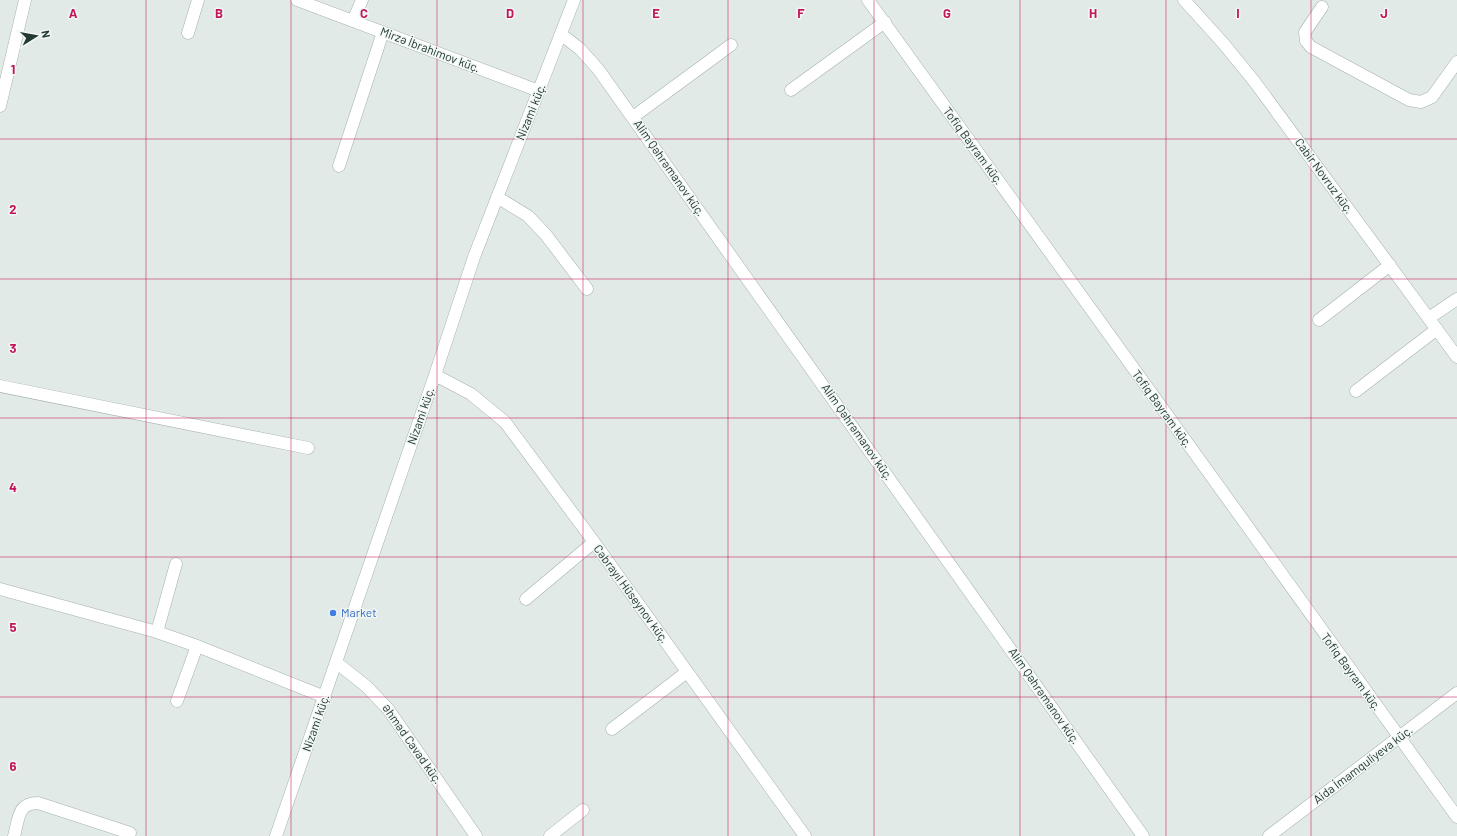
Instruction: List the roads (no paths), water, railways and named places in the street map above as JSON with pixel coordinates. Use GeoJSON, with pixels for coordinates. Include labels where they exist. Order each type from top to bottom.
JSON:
{"type":"FeatureCollection","features":[{"type":"Feature","properties":{"kind":"street"},"geometry":{"type":"LineString","coordinates":[[0,106],[25,0]]}},
{"type":"Feature","properties":{"kind":"street"},"geometry":{"type":"LineString","coordinates":[[188,33],[198,0]]}},
{"type":"Feature","properties":{"kind":"street","name":"Mirzə İbrahimov küç."},"geometry":{"type":"LineString","coordinates":[[297,0],[539,91]]}},
{"type":"Feature","properties":{"kind":"street"},"geometry":{"type":"LineString","coordinates":[[353,21],[362,0]]}},
{"type":"Feature","properties":{"kind":"street","name":"Nizami küç."},"geometry":{"type":"LineString","coordinates":[[276,836],[325,697],[474,257],[562,35],[574,0]]}},
{"type":"Feature","properties":{"kind":"street","name":"Tofiq Bayram küç."},"geometry":{"type":"LineString","coordinates":[[868,0],[1457,817]]}},
{"type":"Feature","properties":{"kind":"street","name":"Cabir Novruz küç."},"geometry":{"type":"LineString","coordinates":[[1184,0],[1254,80],[1457,357]]}},
{"type":"Feature","properties":{"kind":"street"},"geometry":{"type":"LineString","coordinates":[[1322,7],[1305,32],[1306,41],[1311,47],[1409,100],[1421,102],[1432,97],[1457,62]]}},
{"type":"Feature","properties":{"kind":"street"},"geometry":{"type":"LineString","coordinates":[[792,90],[885,22]]}},
{"type":"Feature","properties":{"kind":"street"},"geometry":{"type":"LineString","coordinates":[[339,166],[382,32]]}},
{"type":"Feature","properties":{"kind":"street","name":"Alim Qəhrəmanov küç."},"geometry":{"type":"LineString","coordinates":[[562,35],[580,49],[598,69],[633,117],[1143,836]]}},
{"type":"Feature","properties":{"kind":"street"},"geometry":{"type":"LineString","coordinates":[[633,117],[731,45]]}},
{"type":"Feature","properties":{"kind":"street"},"geometry":{"type":"LineString","coordinates":[[497,197],[528,216],[546,235],[587,289]]}},
{"type":"Feature","properties":{"kind":"street"},"geometry":{"type":"LineString","coordinates":[[1318,320],[1390,265]]}},
{"type":"Feature","properties":{"kind":"street"},"geometry":{"type":"LineString","coordinates":[[1429,318],[1457,299]]}},
{"type":"Feature","properties":{"kind":"street"},"geometry":{"type":"LineString","coordinates":[[1356,391],[1437,329]]}},
{"type":"Feature","properties":{"kind":"street","name":"Cəbrayıl Hüseynov küç."},"geometry":{"type":"LineString","coordinates":[[435,375],[471,394],[505,422],[594,542],[805,836]]}},
{"type":"Feature","properties":{"kind":"street"},"geometry":{"type":"LineString","coordinates":[[0,386],[308,448]]}},
{"type":"Feature","properties":{"kind":"street"},"geometry":{"type":"LineString","coordinates":[[526,599],[594,542]]}},
{"type":"Feature","properties":{"kind":"street"},"geometry":{"type":"LineString","coordinates":[[157,632],[176,564]]}},
{"type":"Feature","properties":{"kind":"street"},"geometry":{"type":"LineString","coordinates":[[0,589],[157,632],[197,646],[325,697]]}},
{"type":"Feature","properties":{"kind":"street"},"geometry":{"type":"LineString","coordinates":[[177,701],[197,646]]}},
{"type":"Feature","properties":{"kind":"street","name":"Əhməd Cavad küç."},"geometry":{"type":"LineString","coordinates":[[336,663],[366,686],[384,704],[476,836]]}},
{"type":"Feature","properties":{"kind":"street"},"geometry":{"type":"LineString","coordinates":[[612,729],[687,672]]}},
{"type":"Feature","properties":{"kind":"street","name":"Aida İmamquliyeva küç."},"geometry":{"type":"LineString","coordinates":[[1269,836],[1457,693]]}},
{"type":"Feature","properties":{"kind":"street"},"geometry":{"type":"LineString","coordinates":[[14,836],[22,808],[28,803],[38,803],[130,833]]}},
{"type":"Feature","properties":{"kind":"street"},"geometry":{"type":"LineString","coordinates":[[550,836],[583,810]]}},
{"type":"Feature","properties":{"kind":"place","name":"Market"},"geometry":{"type":"Point","coordinates":[333,613]}}]}
